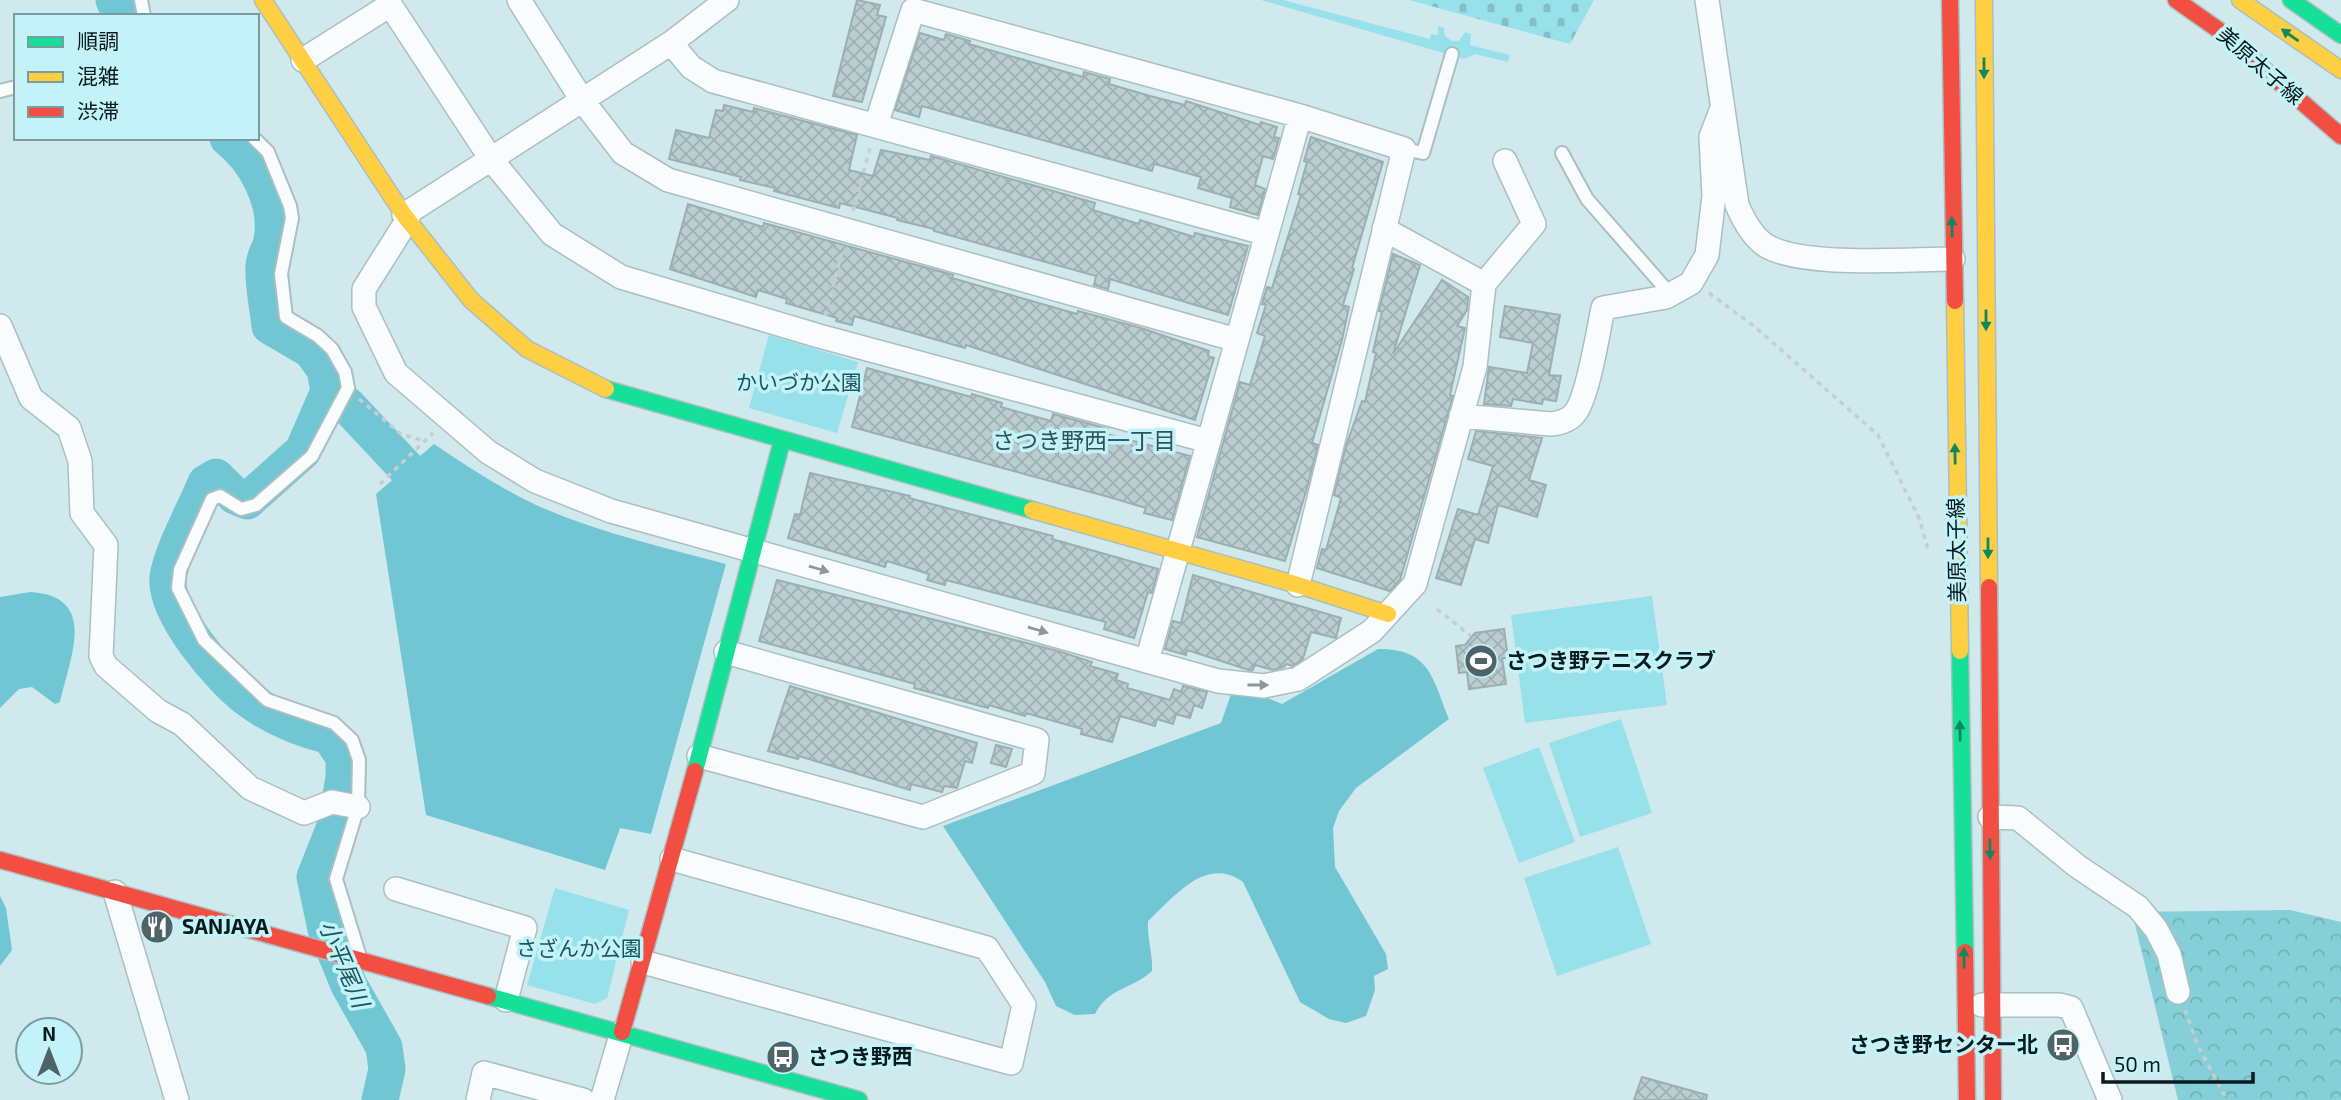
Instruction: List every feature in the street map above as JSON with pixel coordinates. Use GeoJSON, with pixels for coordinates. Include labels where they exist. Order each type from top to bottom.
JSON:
{"type":"FeatureCollection","features":[{"type":"Feature","properties":{"kind":"main road"},"geometry":{"type":"LineString","coordinates":[[263,0],[406,217],[471,300],[527,349],[617,394],[1298,585],[1388,614]]}},
{"type":"Feature","properties":{"kind":"main road","name":"美原太子線"},"geometry":{"type":"LineString","coordinates":[[1950,0],[1967,1100]]}},
{"type":"Feature","properties":{"kind":"main road","name":"美原太子線"},"geometry":{"type":"LineString","coordinates":[[1983,0],[1993,1100]]}},
{"type":"Feature","properties":{"kind":"main road","name":"美原太子線"},"geometry":{"type":"LineString","coordinates":[[2176,0],[2220,31],[2341,136]]}},
{"type":"Feature","properties":{"kind":"main road"},"geometry":{"type":"LineString","coordinates":[[2240,0],[2341,71]]}},
{"type":"Feature","properties":{"kind":"main road"},"geometry":{"type":"LineString","coordinates":[[2291,0],[2341,35]]}},
{"type":"Feature","properties":{"kind":"main road"},"geometry":{"type":"LineString","coordinates":[[622,1032],[672,859],[782,440]]}},
{"type":"Feature","properties":{"kind":"main road"},"geometry":{"type":"LineString","coordinates":[[0,860],[859,1100]]}},
{"type":"Feature","properties":{"kind":"street"},"geometry":{"type":"LineString","coordinates":[[519,0],[582,100],[623,153],[668,180],[1237,340]]}},
{"type":"Feature","properties":{"kind":"street"},"geometry":{"type":"LineString","coordinates":[[727,0],[671,43],[406,217],[364,289],[364,307],[396,373],[488,452],[535,481],[611,511],[1218,681],[1264,686],[1298,679],[1372,631],[1415,584],[1475,367],[1484,285],[1534,225],[1505,161]]}},
{"type":"Feature","properties":{"kind":"street"},"geometry":{"type":"LineString","coordinates":[[1707,0],[1721,111],[1737,205],[1745,223],[1764,244],[1788,254],[1818,258],[1953,259]]}},
{"type":"Feature","properties":{"kind":"street"},"geometry":{"type":"LineString","coordinates":[[303,60],[388,2],[491,159],[552,234],[621,278],[819,336],[1208,441]]}},
{"type":"Feature","properties":{"kind":"street"},"geometry":{"type":"LineString","coordinates":[[876,125],[913,10],[1300,116],[1404,149],[1298,585]]}},
{"type":"Feature","properties":{"kind":"street"},"geometry":{"type":"LineString","coordinates":[[671,43],[691,67],[713,81],[1267,234]]}},
{"type":"Feature","properties":{"kind":"street"},"geometry":{"type":"LineString","coordinates":[[1461,415],[1551,424],[1563,422],[1575,414],[1582,399],[1603,308],[1671,295],[1691,283],[1706,255],[1711,232],[1714,196],[1711,137],[1721,111]]}},
{"type":"Feature","properties":{"kind":"street"},"geometry":{"type":"LineString","coordinates":[[1147,661],[1300,116]]}},
{"type":"Feature","properties":{"kind":"street"},"geometry":{"type":"LineString","coordinates":[[1384,229],[1484,285]]}},
{"type":"Feature","properties":{"kind":"street"},"geometry":{"type":"LineString","coordinates":[[0,326],[31,398],[69,428],[77,444],[82,513],[106,545],[101,656],[106,666],[158,711],[182,724],[250,788],[304,813],[332,802],[358,807]]}},
{"type":"Feature","properties":{"kind":"street"},"geometry":{"type":"LineString","coordinates":[[699,756],[923,817],[1033,773],[1037,740],[726,652]]}},
{"type":"Feature","properties":{"kind":"street"},"geometry":{"type":"LineString","coordinates":[[1990,817],[2018,818],[2077,866],[2138,907],[2156,929],[2169,954],[2178,992]]}},
{"type":"Feature","properties":{"kind":"street"},"geometry":{"type":"LineString","coordinates":[[643,962],[1011,1063],[1024,1005],[987,948],[672,859]]}},
{"type":"Feature","properties":{"kind":"street"},"geometry":{"type":"LineString","coordinates":[[396,889],[525,928],[506,1000]]}},
{"type":"Feature","properties":{"kind":"street"},"geometry":{"type":"LineString","coordinates":[[115,892],[142,990],[177,1100]]}},
{"type":"Feature","properties":{"kind":"street"},"geometry":{"type":"LineString","coordinates":[[1965,1005],[2060,1005],[2071,1008],[2110,1100]]}},
{"type":"Feature","properties":{"kind":"street"},"geometry":{"type":"LineString","coordinates":[[602,1100],[622,1032]]}},
{"type":"Feature","properties":{"kind":"street"},"geometry":{"type":"LineString","coordinates":[[478,1100],[484,1073],[583,1100]]}},
{"type":"Feature","properties":{"kind":"lane"},"geometry":{"type":"LineString","coordinates":[[1404,149],[1423,153],[1451,54]]}},
{"type":"Feature","properties":{"kind":"lane"},"geometry":{"type":"LineString","coordinates":[[256,140],[268,152],[292,218],[281,274],[286,317],[318,336],[332,349],[345,372],[346,392],[312,456],[256,505],[242,509],[220,496],[212,499],[180,570],[178,588],[204,640],[267,700],[334,723],[352,740],[359,760],[358,807],[336,879],[355,958]]}},
{"type":"Feature","properties":{"kind":"lane"},"geometry":{"type":"LineString","coordinates":[[1562,153],[1587,199],[1671,295]]}},
{"type":"Feature","properties":{"kind":"path"},"geometry":{"type":"LineString","coordinates":[[1691,283],[1717,297],[1755,327],[1878,435],[1919,518],[1931,564]]}},
{"type":"Feature","properties":{"kind":"path"},"geometry":{"type":"LineString","coordinates":[[346,392],[368,409],[384,417],[401,434],[424,442],[380,484]]}},
{"type":"Feature","properties":{"kind":"path"},"geometry":{"type":"LineString","coordinates":[[1437,609],[1471,636]]}},
{"type":"Feature","properties":{"kind":"path"},"geometry":{"type":"LineString","coordinates":[[2178,992],[2197,1044],[2227,1100]]}},
{"type":"Feature","properties":{"kind":"green space"},"geometry":{"type":"Polygon","coordinates":[[[1261,0],[1283,0],[1430,39],[1431,34],[1438,35],[1438,26],[1444,28],[1445,36],[1452,41],[1459,41],[1465,32],[1471,34],[1470,45],[1510,55],[1508,62],[1475,54],[1464,59],[1261,0]]]}},
{"type":"Feature","properties":{"kind":"green space"},"geometry":{"type":"Polygon","coordinates":[[[1409,0],[1594,0],[1570,44],[1409,0]]]}},
{"type":"Feature","properties":{"kind":"green space","name":"かいづか公園"},"geometry":{"type":"Polygon","coordinates":[[[769,335],[858,362],[837,433],[749,408],[769,335]]]}},
{"type":"Feature","properties":{"kind":"green space"},"geometry":{"type":"Polygon","coordinates":[[[1652,596],[1667,705],[1525,723],[1511,615],[1652,596]]]}},
{"type":"Feature","properties":{"kind":"green space"},"geometry":{"type":"Polygon","coordinates":[[[1621,719],[1652,813],[1580,837],[1549,743],[1621,719]]]}},
{"type":"Feature","properties":{"kind":"green space"},"geometry":{"type":"Polygon","coordinates":[[[1539,747],[1575,842],[1519,863],[1483,768],[1539,747]]]}},
{"type":"Feature","properties":{"kind":"green space"},"geometry":{"type":"Polygon","coordinates":[[[1618,847],[1651,944],[1557,976],[1524,878],[1618,847]]]}},
{"type":"Feature","properties":{"kind":"green space","name":"さざんか公園"},"geometry":{"type":"Polygon","coordinates":[[[555,888],[629,910],[607,998],[595,1004],[527,985],[555,888]]]}},
{"type":"Feature","properties":{"kind":"green space"},"geometry":{"type":"Polygon","coordinates":[[[2290,910],[2341,922],[2341,1100],[2178,1100],[2132,912],[2290,910]]]}},
{"type":"Feature","properties":{"kind":"shaded area"},"geometry":{"type":"Polygon","coordinates":[[[434,444],[510,491],[559,515],[726,564],[651,834],[620,828],[605,870],[426,815],[376,494],[434,444]]]}},
{"type":"Feature","properties":{"kind":"shaded area"},"geometry":{"type":"Polygon","coordinates":[[[30,592],[52,596],[65,605],[72,617],[75,632],[73,648],[60,702],[55,704],[32,687],[19,689],[0,708],[0,597],[30,592]]]}},
{"type":"Feature","properties":{"kind":"shaded area"},"geometry":{"type":"Polygon","coordinates":[[[1378,649],[1395,650],[1419,660],[1433,678],[1449,719],[1356,788],[1339,811],[1333,828],[1335,867],[1386,954],[1388,969],[1374,976],[1375,990],[1366,1016],[1346,1023],[1329,1019],[1300,1002],[1243,882],[1229,875],[1216,873],[1191,882],[1148,921],[1152,971],[1107,999],[1095,1014],[1075,1015],[1056,1006],[1045,982],[943,826],[1221,723],[1231,694],[1256,693],[1282,704],[1378,649]]]}},
{"type":"Feature","properties":{"kind":"shaded area"},"geometry":{"type":"Polygon","coordinates":[[[0,896],[6,908],[12,950],[0,966],[0,896]]]}},
{"type":"Feature","properties":{"kind":"building"},"geometry":{"type":"Polygon","coordinates":[[[857,0],[880,5],[877,15],[886,17],[862,102],[833,96],[857,0]]]}},
{"type":"Feature","properties":{"kind":"building"},"geometry":{"type":"Polygon","coordinates":[[[920,33],[944,40],[946,34],[970,41],[969,44],[1083,77],[1084,72],[1110,79],[1109,84],[1150,96],[1185,105],[1186,101],[1260,125],[1261,122],[1277,127],[1274,137],[1279,138],[1273,159],[1263,156],[1255,185],[1265,189],[1258,215],[1230,207],[1232,198],[1198,188],[1201,177],[1154,164],[1152,171],[922,106],[919,117],[895,110],[920,33]]]}},
{"type":"Feature","properties":{"kind":"building"},"geometry":{"type":"Polygon","coordinates":[[[724,105],[753,112],[754,108],[857,135],[849,170],[873,176],[881,150],[930,160],[931,156],[1095,203],[1093,210],[1139,224],[1140,220],[1194,237],[1195,233],[1248,246],[1228,315],[1110,279],[1108,289],[1094,285],[1096,276],[934,231],[897,220],[898,218],[840,203],[839,208],[774,191],[775,188],[740,180],[741,177],[669,159],[676,130],[709,138],[716,110],[723,111],[724,105]]]}},
{"type":"Feature","properties":{"kind":"building"},"geometry":{"type":"Polygon","coordinates":[[[1311,137],[1383,162],[1352,268],[1354,269],[1343,305],[1349,307],[1342,340],[1312,443],[1318,445],[1285,561],[1197,537],[1240,382],[1250,385],[1265,336],[1257,333],[1266,305],[1262,304],[1267,287],[1272,288],[1301,195],[1298,194],[1311,137]]]}},
{"type":"Feature","properties":{"kind":"building"},"geometry":{"type":"Polygon","coordinates":[[[688,204],[763,227],[764,223],[953,275],[952,278],[1077,314],[1078,311],[1141,328],[1209,351],[1208,356],[1214,358],[1195,420],[966,345],[965,348],[854,316],[852,325],[836,321],[837,318],[786,303],[787,299],[758,290],[756,297],[670,269],[688,204]]]}},
{"type":"Feature","properties":{"kind":"building"},"geometry":{"type":"Polygon","coordinates":[[[1393,254],[1420,265],[1393,354],[1442,280],[1468,297],[1467,310],[1457,326],[1465,328],[1450,395],[1453,396],[1400,580],[1390,591],[1317,568],[1322,549],[1326,550],[1341,498],[1334,495],[1346,446],[1362,401],[1365,402],[1376,353],[1373,352],[1382,312],[1379,311],[1393,254]]]}},
{"type":"Feature","properties":{"kind":"building"},"geometry":{"type":"Polygon","coordinates":[[[1505,306],[1560,315],[1549,375],[1561,376],[1556,401],[1543,399],[1542,404],[1513,399],[1511,406],[1484,404],[1489,367],[1527,373],[1533,343],[1500,337],[1505,306]]]}},
{"type":"Feature","properties":{"kind":"building"},"geometry":{"type":"Polygon","coordinates":[[[867,368],[971,397],[972,394],[1002,403],[1001,407],[1051,421],[1053,414],[1083,422],[1108,429],[1107,434],[1190,456],[1172,520],[1144,513],[1146,508],[1109,497],[852,427],[867,368]]]}},
{"type":"Feature","properties":{"kind":"building"},"geometry":{"type":"Polygon","coordinates":[[[1476,431],[1542,438],[1529,480],[1546,485],[1537,517],[1498,505],[1488,543],[1475,539],[1461,585],[1436,578],[1458,509],[1478,515],[1493,466],[1468,459],[1476,431]]]}},
{"type":"Feature","properties":{"kind":"building"},"geometry":{"type":"Polygon","coordinates":[[[810,473],[910,496],[909,498],[1053,536],[1052,539],[1158,569],[1152,593],[1148,592],[1134,638],[1104,629],[1106,622],[946,580],[945,585],[927,580],[929,574],[887,561],[885,567],[788,538],[795,514],[800,515],[810,473]]]}},
{"type":"Feature","properties":{"kind":"building"},"geometry":{"type":"Polygon","coordinates":[[[1193,575],[1341,618],[1336,638],[1311,632],[1303,659],[1293,666],[1286,664],[1273,670],[1255,665],[1252,671],[1187,650],[1186,655],[1165,649],[1173,621],[1181,623],[1193,575]]]}},
{"type":"Feature","properties":{"kind":"building"},"geometry":{"type":"Polygon","coordinates":[[[777,580],[1058,651],[1092,662],[1090,666],[1118,674],[1116,680],[1128,684],[1127,688],[1170,700],[1174,689],[1181,692],[1183,686],[1207,692],[1202,708],[1194,705],[1190,718],[1176,714],[1173,724],[1157,719],[1155,726],[1120,716],[1112,742],[1081,734],[1082,729],[1026,713],[1025,716],[989,705],[988,708],[914,688],[915,684],[759,641],[777,580]]]}},
{"type":"Feature","properties":{"kind":"building"},"geometry":{"type":"Polygon","coordinates":[[[1504,629],[1508,658],[1502,658],[1506,684],[1469,689],[1467,672],[1459,673],[1456,646],[1465,645],[1475,633],[1504,629]]]}},
{"type":"Feature","properties":{"kind":"building"},"geometry":{"type":"Polygon","coordinates":[[[790,686],[977,743],[972,763],[965,761],[957,788],[944,786],[942,792],[911,784],[910,790],[799,756],[798,759],[768,751],[790,686]]]}},
{"type":"Feature","properties":{"kind":"building"},"geometry":{"type":"Polygon","coordinates":[[[996,745],[1012,749],[1006,767],[991,763],[996,745]]]}},
{"type":"Feature","properties":{"kind":"building"},"geometry":{"type":"Polygon","coordinates":[[[1642,1077],[1707,1095],[1706,1100],[1634,1100],[1642,1077]]]}},
{"type":"Feature","properties":{"kind":"waterway","name":"小平尾川"},"geometry":{"type":"LineString","coordinates":[[114,0],[120,14]]}},
{"type":"Feature","properties":{"kind":"waterway","name":"小平尾川"},"geometry":{"type":"LineString","coordinates":[[230,140],[248,158],[269,197],[272,240],[264,266],[270,326],[311,350],[325,369],[329,391],[303,451],[247,501],[235,496],[216,477],[206,483],[174,555],[168,577],[169,591],[184,626],[196,644],[237,689],[248,699],[277,716],[330,736],[344,757],[344,778],[336,824],[315,877],[326,929],[349,985],[384,1047],[387,1069],[380,1100]]}},
{"type":"Feature","properties":{"kind":"waterway"},"geometry":{"type":"LineString","coordinates":[[329,391],[347,405],[406,468]]}},
{"type":"Feature","properties":{"kind":"traffic: fast"},"geometry":{"type":"LineString","coordinates":[[2291,0],[2341,35]]}},
{"type":"Feature","properties":{"kind":"traffic: fast"},"geometry":{"type":"LineString","coordinates":[[606,389],[1032,510]]}},
{"type":"Feature","properties":{"kind":"traffic: fast"},"geometry":{"type":"LineString","coordinates":[[695,771],[782,441]]}},
{"type":"Feature","properties":{"kind":"traffic: fast"},"geometry":{"type":"LineString","coordinates":[[1960,651],[1965,952]]}},
{"type":"Feature","properties":{"kind":"traffic: fast"},"geometry":{"type":"LineString","coordinates":[[488,996],[859,1100]]}},
{"type":"Feature","properties":{"kind":"traffic: slow"},"geometry":{"type":"LineString","coordinates":[[263,0],[404,215],[471,300],[527,349],[606,389]]}},
{"type":"Feature","properties":{"kind":"traffic: slow"},"geometry":{"type":"LineString","coordinates":[[1984,0],[1989,587]]}},
{"type":"Feature","properties":{"kind":"traffic: slow"},"geometry":{"type":"LineString","coordinates":[[2240,0],[2341,70]]}},
{"type":"Feature","properties":{"kind":"traffic: slow"},"geometry":{"type":"LineString","coordinates":[[1955,301],[1960,651]]}},
{"type":"Feature","properties":{"kind":"traffic: slow"},"geometry":{"type":"LineString","coordinates":[[1032,510],[1298,585],[1388,614]]}},
{"type":"Feature","properties":{"kind":"traffic: jam"},"geometry":{"type":"LineString","coordinates":[[1950,0],[1955,301]]}},
{"type":"Feature","properties":{"kind":"traffic: jam"},"geometry":{"type":"LineString","coordinates":[[2176,0],[2220,31],[2341,136]]}},
{"type":"Feature","properties":{"kind":"traffic: jam"},"geometry":{"type":"LineString","coordinates":[[1989,587],[1993,1100]]}},
{"type":"Feature","properties":{"kind":"traffic: jam"},"geometry":{"type":"LineString","coordinates":[[622,1032],[695,771]]}},
{"type":"Feature","properties":{"kind":"traffic: jam"},"geometry":{"type":"LineString","coordinates":[[0,860],[488,996]]}},
{"type":"Feature","properties":{"kind":"traffic: jam"},"geometry":{"type":"LineString","coordinates":[[1965,952],[1967,1100]]}},
{"type":"Feature","properties":{"kind":"place","name":"さつき野テニスクラブ"},"geometry":{"type":"Point","coordinates":[1481,661]}},
{"type":"Feature","properties":{"kind":"place","name":"SANJAYA"},"geometry":{"type":"Point","coordinates":[157,927]}},
{"type":"Feature","properties":{"kind":"place","name":"さつき野センター北"},"geometry":{"type":"Point","coordinates":[2063,1045]}},
{"type":"Feature","properties":{"kind":"place","name":"さつき野西"},"geometry":{"type":"Point","coordinates":[783,1057]}},
{"type":"Feature","properties":{"kind":"district","name":"さつき野西一丁目"},"geometry":{"type":"Point","coordinates":[1084,441]}}]}
